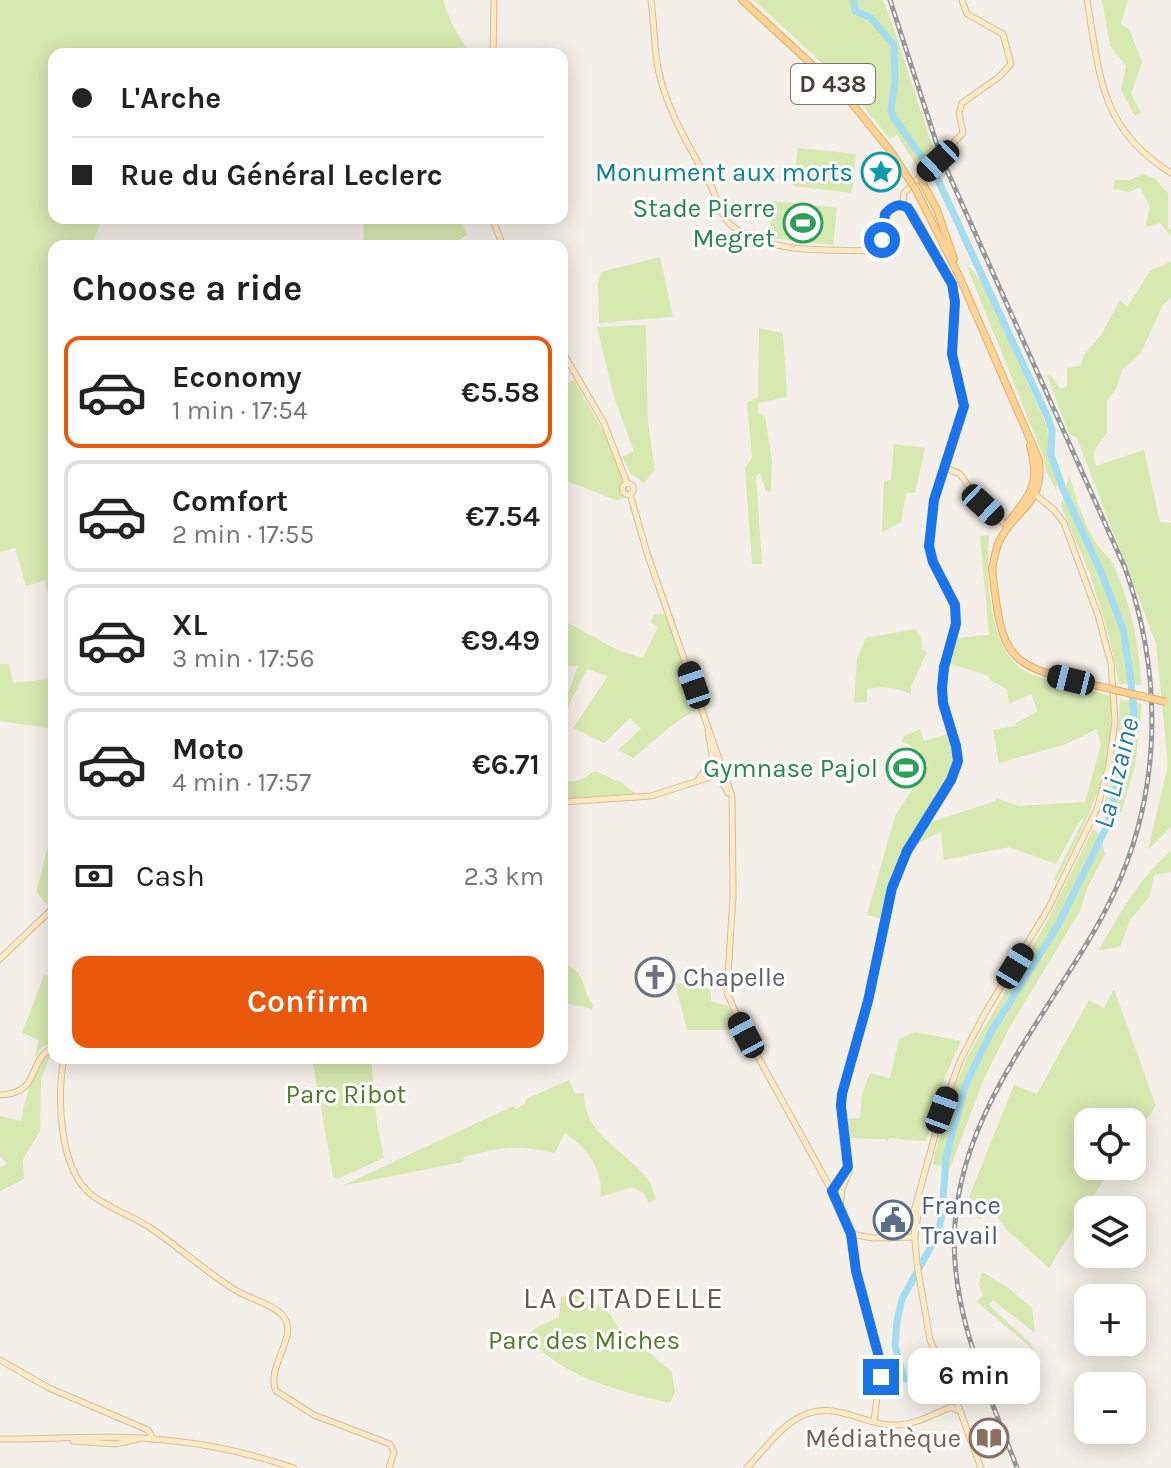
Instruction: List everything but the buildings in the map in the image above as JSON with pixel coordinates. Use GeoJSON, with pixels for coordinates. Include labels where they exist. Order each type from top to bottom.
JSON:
{"type":"FeatureCollection","features":[{"type":"Feature","properties":{"kind":"main road","name":"D 438"},"geometry":{"type":"LineString","coordinates":[[742,0],[846,96],[892,153],[912,185],[960,278],[1026,431],[1036,469],[1032,496]]}},
{"type":"Feature","properties":{"kind":"main road"},"geometry":{"type":"LineString","coordinates":[[921,176],[937,210],[960,278]]}},
{"type":"Feature","properties":{"kind":"main road"},"geometry":{"type":"LineString","coordinates":[[1032,496],[995,542],[992,569],[1000,627],[1011,652],[1036,670],[1169,703]]}},
{"type":"Feature","properties":{"kind":"street"},"geometry":{"type":"LineString","coordinates":[[493,48],[494,0]]}},
{"type":"Feature","properties":{"kind":"street"},"geometry":{"type":"LineString","coordinates":[[651,0],[662,80],[690,150],[723,216],[731,225],[757,239],[786,248],[874,251],[882,243],[885,214],[903,204]]}},
{"type":"Feature","properties":{"kind":"street"},"geometry":{"type":"LineString","coordinates":[[903,204],[904,193],[963,133],[959,113],[962,103],[1008,69],[1011,58],[1003,34],[967,14],[962,0]]}},
{"type":"Feature","properties":{"kind":"street"},"geometry":{"type":"LineString","coordinates":[[1087,0],[1097,72],[1110,109],[1136,145],[1171,173]]}},
{"type":"Feature","properties":{"kind":"street"},"geometry":{"type":"LineString","coordinates":[[840,1207],[842,1189],[849,1175],[842,1094],[868,1001],[892,888],[907,851],[951,780],[958,761],[942,688],[944,667],[956,624],[955,605],[933,562],[929,546],[934,500],[964,406],[952,354],[954,293],[914,213],[903,204]]}},
{"type":"Feature","properties":{"kind":"street"},"geometry":{"type":"LineString","coordinates":[[568,361],[604,423],[627,483],[623,491],[630,494],[647,553],[724,768],[733,809],[733,896],[726,990],[730,1005],[832,1191],[851,1234],[856,1271],[881,1365],[877,1422]]}},
{"type":"Feature","properties":{"kind":"street"},"geometry":{"type":"LineString","coordinates":[[946,468],[960,474],[976,497],[1007,527]]}},
{"type":"Feature","properties":{"kind":"street"},"geometry":{"type":"LineString","coordinates":[[888,1238],[903,1231],[913,1215],[942,1110],[960,1061],[985,1013],[1048,909],[1084,838],[1101,796],[1112,750],[1115,693],[1106,640],[1060,515],[1032,496]]}},
{"type":"Feature","properties":{"kind":"street"},"geometry":{"type":"LineString","coordinates":[[706,723],[717,775],[726,787],[733,809]]}},
{"type":"Feature","properties":{"kind":"street"},"geometry":{"type":"LineString","coordinates":[[712,759],[721,761]]}},
{"type":"Feature","properties":{"kind":"street"},"geometry":{"type":"LineString","coordinates":[[698,779],[712,759]]}},
{"type":"Feature","properties":{"kind":"street"},"geometry":{"type":"LineString","coordinates":[[568,802],[651,796],[717,775],[724,768]]}},
{"type":"Feature","properties":{"kind":"street"},"geometry":{"type":"LineString","coordinates":[[0,959],[48,913]]}},
{"type":"Feature","properties":{"kind":"street"},"geometry":{"type":"LineString","coordinates":[[0,1095],[21,1092],[43,1053],[48,1051]]}},
{"type":"Feature","properties":{"kind":"street"},"geometry":{"type":"LineString","coordinates":[[63,1064],[59,1088],[63,1134],[82,1186],[93,1196],[143,1222],[190,1254],[240,1294],[283,1314],[288,1332],[272,1380],[276,1391],[297,1406],[390,1444],[394,1452],[389,1468]]}},
{"type":"Feature","properties":{"kind":"street"},"geometry":{"type":"LineString","coordinates":[[832,1191],[848,1167]]}},
{"type":"Feature","properties":{"kind":"street"},"geometry":{"type":"LineString","coordinates":[[826,1181],[838,1182]]}},
{"type":"Feature","properties":{"kind":"street"},"geometry":{"type":"LineString","coordinates":[[915,1237],[922,1184]]}},
{"type":"Feature","properties":{"kind":"street"},"geometry":{"type":"LineString","coordinates":[[832,1191],[842,1189]]}},
{"type":"Feature","properties":{"kind":"street"},"geometry":{"type":"LineString","coordinates":[[913,1215],[917,1264],[930,1340],[981,1468]]}},
{"type":"Feature","properties":{"kind":"street"},"geometry":{"type":"LineString","coordinates":[[903,1231],[915,1237]]}},
{"type":"Feature","properties":{"kind":"street"},"geometry":{"type":"LineString","coordinates":[[851,1234],[860,1237],[915,1237]]}},
{"type":"Feature","properties":{"kind":"street"},"geometry":{"type":"LineString","coordinates":[[904,1239],[915,1247]]}},
{"type":"Feature","properties":{"kind":"street"},"geometry":{"type":"LineString","coordinates":[[0,1360],[49,1388],[148,1430],[153,1439]]}},
{"type":"Feature","properties":{"kind":"street"},"geometry":{"type":"LineString","coordinates":[[747,1468],[795,1420],[826,1411],[844,1412],[877,1422],[909,1423],[951,1407],[955,1397]]}},
{"type":"Feature","properties":{"kind":"street"},"geometry":{"type":"LineString","coordinates":[[864,1417],[876,1403]]}},
{"type":"Feature","properties":{"kind":"street"},"geometry":{"type":"LineString","coordinates":[[951,1407],[961,1412]]}},
{"type":"Feature","properties":{"kind":"street"},"geometry":{"type":"LineString","coordinates":[[0,1439],[68,1439],[105,1444],[153,1439],[256,1456],[294,1468]]}},
{"type":"Feature","properties":{"kind":"green space"},"geometry":{"type":"Polygon","coordinates":[[[0,0],[443,0],[451,22],[466,48],[48,48],[48,224],[100,224],[94,240],[48,240],[48,593],[45,580],[26,586],[15,548],[0,552],[0,0]]]}},
{"type":"Feature","properties":{"kind":"green space"},"geometry":{"type":"Polygon","coordinates":[[[754,0],[883,0],[937,157],[920,171],[897,135],[890,139],[845,84],[754,0]]]}},
{"type":"Feature","properties":{"kind":"green space"},"geometry":{"type":"Polygon","coordinates":[[[1102,0],[1128,0],[1121,24],[1129,29],[1142,62],[1131,94],[1141,113],[1135,116],[1121,90],[1126,66],[1110,45],[1102,0]]]}},
{"type":"Feature","properties":{"kind":"green space"},"geometry":{"type":"Polygon","coordinates":[[[798,148],[856,154],[852,193],[793,186],[798,148]]]}},
{"type":"Feature","properties":{"kind":"green space"},"geometry":{"type":"Polygon","coordinates":[[[1143,174],[1155,179],[1168,193],[1171,236],[1160,223],[1145,227],[1150,207],[1140,187],[1129,192],[1113,189],[1115,180],[1129,180],[1143,174]]]}},
{"type":"Feature","properties":{"kind":"green space","name":"Stade Pierre Megret"},"geometry":{"type":"Polygon","coordinates":[[[773,201],[837,208],[833,245],[769,238],[773,201]]]}},
{"type":"Feature","properties":{"kind":"green space"},"geometry":{"type":"Polygon","coordinates":[[[364,224],[462,224],[467,235],[458,240],[363,240],[364,224]]]}},
{"type":"Feature","properties":{"kind":"green space"},"geometry":{"type":"Polygon","coordinates":[[[660,257],[673,317],[599,323],[598,284],[601,272],[660,257]]]}},
{"type":"Feature","properties":{"kind":"green space"},"geometry":{"type":"Polygon","coordinates":[[[1171,262],[1171,298],[1163,305],[1140,354],[1122,370],[1117,387],[1107,401],[1107,433],[1094,456],[1096,466],[1144,450],[1160,522],[1171,523],[1171,827],[1148,850],[1168,765],[1156,643],[1077,438],[1069,434],[1047,375],[1052,376],[1060,389],[1067,386],[1067,368],[1080,366],[1120,300],[1127,307],[1151,270],[1171,262]]]}},
{"type":"Feature","properties":{"kind":"green space"},"geometry":{"type":"Polygon","coordinates":[[[966,264],[982,281],[1047,426],[1056,490],[1046,471],[1044,458],[966,264]]]}},
{"type":"Feature","properties":{"kind":"green space"},"geometry":{"type":"Polygon","coordinates":[[[646,325],[648,423],[655,470],[644,483],[630,473],[622,457],[634,451],[614,397],[597,327],[646,325]]]}},
{"type":"Feature","properties":{"kind":"green space"},"geometry":{"type":"Polygon","coordinates":[[[759,328],[783,333],[787,397],[758,403],[758,413],[765,416],[772,461],[771,492],[766,491],[760,473],[756,476],[762,564],[752,564],[745,468],[752,458],[747,403],[758,397],[759,328]]]}},
{"type":"Feature","properties":{"kind":"green space"},"geometry":{"type":"Polygon","coordinates":[[[574,380],[619,459],[630,497],[616,500],[568,481],[568,383],[574,380]]]}},
{"type":"Feature","properties":{"kind":"green space"},"geometry":{"type":"Polygon","coordinates":[[[894,444],[925,448],[915,493],[906,493],[901,522],[882,532],[884,481],[891,480],[894,444]]]}},
{"type":"Feature","properties":{"kind":"green space"},"geometry":{"type":"Polygon","coordinates":[[[1069,475],[1088,529],[1113,564],[1124,593],[1136,639],[1141,685],[1119,684],[1110,640],[1090,574],[1061,506],[1069,475]]]}},
{"type":"Feature","properties":{"kind":"green space"},"geometry":{"type":"Polygon","coordinates":[[[989,535],[989,593],[998,634],[1006,652],[1018,666],[1033,675],[1111,696],[1110,746],[1105,770],[1078,838],[1056,882],[1054,879],[1084,818],[1056,864],[1009,847],[944,860],[941,831],[914,846],[928,823],[996,801],[996,798],[1019,806],[1085,802],[1101,745],[1097,729],[1066,744],[999,763],[993,730],[1016,726],[1016,723],[1038,711],[1031,694],[1009,704],[1007,689],[991,681],[989,676],[948,663],[957,638],[989,635],[980,536],[989,535]]]}},
{"type":"Feature","properties":{"kind":"green space"},"geometry":{"type":"Polygon","coordinates":[[[654,614],[668,614],[696,710],[676,722],[633,758],[618,750],[641,729],[630,718],[604,743],[573,728],[608,676],[587,669],[568,707],[568,693],[578,666],[568,665],[568,623],[620,651],[643,658],[658,627],[651,622],[654,614]]]}},
{"type":"Feature","properties":{"kind":"green space"},"geometry":{"type":"Polygon","coordinates":[[[915,629],[921,638],[922,650],[927,652],[911,686],[911,694],[889,688],[873,688],[867,689],[867,702],[854,703],[857,659],[866,638],[915,629]]]}},
{"type":"Feature","properties":{"kind":"green space"},"geometry":{"type":"Polygon","coordinates":[[[0,664],[9,664],[13,683],[48,679],[48,728],[0,721],[0,664]]]}},
{"type":"Feature","properties":{"kind":"green space"},"geometry":{"type":"Polygon","coordinates":[[[1120,699],[1142,704],[1135,766],[1121,813],[1105,801],[1116,751],[1120,699]]]}},
{"type":"Feature","properties":{"kind":"green space"},"geometry":{"type":"Polygon","coordinates":[[[920,729],[924,741],[948,734],[954,756],[952,772],[906,847],[890,886],[883,919],[867,915],[895,816],[929,764],[910,757],[912,746],[902,742],[904,736],[920,729]]]}},
{"type":"Feature","properties":{"kind":"green space"},"geometry":{"type":"Polygon","coordinates":[[[595,771],[622,783],[637,795],[568,799],[568,780],[583,778],[595,771]]]}},
{"type":"Feature","properties":{"kind":"green space"},"geometry":{"type":"Polygon","coordinates":[[[1093,829],[1100,834],[1105,854],[1087,888],[1080,911],[1012,1023],[983,1081],[950,1168],[932,1164],[951,1097],[967,1057],[1046,923],[1093,829]]]}},
{"type":"Feature","properties":{"kind":"green space"},"geometry":{"type":"Polygon","coordinates":[[[48,847],[48,904],[36,892],[48,847]]]}},
{"type":"Feature","properties":{"kind":"green space"},"geometry":{"type":"Polygon","coordinates":[[[1171,851],[1171,872],[1154,875],[1150,896],[1130,920],[1120,947],[1099,950],[1140,885],[1171,851]]]}},
{"type":"Feature","properties":{"kind":"green space"},"geometry":{"type":"Polygon","coordinates":[[[568,966],[579,975],[593,1004],[592,1009],[568,1003],[568,966]]]}},
{"type":"Feature","properties":{"kind":"green space"},"geometry":{"type":"Polygon","coordinates":[[[44,975],[48,976],[48,1045],[35,1055],[39,1040],[22,1033],[44,975]]]}},
{"type":"Feature","properties":{"kind":"green space"},"geometry":{"type":"Polygon","coordinates":[[[675,983],[710,985],[711,1001],[728,1006],[737,1023],[731,1020],[725,1022],[730,1030],[687,1030],[675,983]]]}},
{"type":"Feature","properties":{"kind":"green space"},"geometry":{"type":"Polygon","coordinates":[[[1114,989],[1156,1106],[1146,1120],[1146,1108],[1074,1108],[1074,1180],[1103,1180],[1093,1196],[1074,1196],[1074,1228],[1049,1268],[1008,1231],[990,1208],[980,1219],[965,1207],[1014,1085],[1037,1094],[1089,1000],[1104,1008],[1114,989]]]}},
{"type":"Feature","properties":{"kind":"green space"},"geometry":{"type":"Polygon","coordinates":[[[915,1032],[961,1041],[945,1077],[926,1141],[889,1138],[887,1142],[885,1139],[848,1138],[846,1119],[860,1118],[862,1094],[870,1073],[890,1078],[899,1039],[915,1032]]]}},
{"type":"Feature","properties":{"kind":"green space"},"geometry":{"type":"Polygon","coordinates":[[[48,1054],[48,1061],[41,1080],[40,1131],[23,1159],[24,1179],[0,1191],[0,1168],[7,1164],[0,1156],[0,1116],[21,1121],[35,1072],[48,1054]]]}},
{"type":"Feature","properties":{"kind":"green space","name":"Parc Ribot"},"geometry":{"type":"Polygon","coordinates":[[[313,1064],[372,1064],[377,1125],[384,1158],[337,1179],[333,1176],[313,1064]]]}},
{"type":"Feature","properties":{"kind":"green space"},"geometry":{"type":"Polygon","coordinates":[[[569,1080],[575,1094],[584,1093],[586,1108],[598,1132],[640,1170],[649,1181],[656,1199],[649,1203],[643,1193],[633,1187],[600,1197],[597,1169],[580,1145],[565,1133],[555,1153],[529,1148],[499,1149],[464,1157],[463,1162],[342,1186],[513,1106],[516,1109],[525,1104],[526,1099],[569,1080]]]}},
{"type":"Feature","properties":{"kind":"green space"},"geometry":{"type":"Polygon","coordinates":[[[982,1272],[1007,1287],[1032,1308],[1035,1333],[993,1300],[989,1305],[1034,1350],[977,1302],[983,1295],[979,1285],[982,1272]]]}},
{"type":"Feature","properties":{"kind":"green space","name":"Parc des Miches"},"geometry":{"type":"Polygon","coordinates":[[[584,1290],[583,1295],[610,1314],[618,1327],[672,1372],[675,1393],[670,1403],[632,1394],[577,1374],[526,1337],[534,1329],[559,1317],[561,1297],[574,1295],[584,1290]]]}},
{"type":"Feature","properties":{"kind":"waterway","name":"La Lizaine"},"geometry":{"type":"LineString","coordinates":[[854,0],[855,11],[870,17],[894,45],[895,82],[891,110],[894,118],[938,180],[1048,418],[1052,430],[1051,455],[1063,489],[1123,629],[1134,712],[1132,732],[1106,828],[1058,925],[991,1032],[965,1086],[946,1157],[942,1215],[937,1236],[902,1299],[897,1321],[895,1345],[904,1379]]}},
{"type":"Feature","properties":{"kind":"railway"},"geometry":{"type":"LineString","coordinates":[[890,0],[941,157],[1125,568],[1146,649],[1151,691],[1149,773],[1130,854],[1099,923],[1000,1084],[975,1137],[959,1193],[954,1255],[964,1317],[972,1348],[1017,1468]]}},
{"type":"Feature","properties":{"kind":"place","name":"Monument aux morts"},"geometry":{"type":"Point","coordinates":[881,172]}},
{"type":"Feature","properties":{"kind":"place","name":"Stade Pierre Megret"},"geometry":{"type":"Point","coordinates":[803,223]}},
{"type":"Feature","properties":{"kind":"place","name":"Gymnase Pajol"},"geometry":{"type":"Point","coordinates":[906,768]}},
{"type":"Feature","properties":{"kind":"place","name":"Chapelle"},"geometry":{"type":"Point","coordinates":[655,977]}},
{"type":"Feature","properties":{"kind":"place","name":"France Travail"},"geometry":{"type":"Point","coordinates":[893,1220]}},
{"type":"Feature","properties":{"kind":"place","name":"Médiathèque"},"geometry":{"type":"Point","coordinates":[989,1438]}},
{"type":"Feature","properties":{"kind":"district","name":"LA CITADELLE"},"geometry":{"type":"Point","coordinates":[624,1298]}},
{"type":"Feature","properties":{"kind":"route"},"geometry":{"type":"LineString","coordinates":[[881,1377],[881,1365],[856,1271],[851,1234],[832,1191],[848,1167],[842,1094],[868,1001],[892,888],[907,851],[957,769],[958,754],[943,703],[942,688],[944,667],[956,624],[955,605],[933,562],[929,546],[934,500],[963,415],[964,400],[952,354],[955,302],[952,284],[914,213],[903,204],[896,205],[885,214],[882,240]]}}]}
